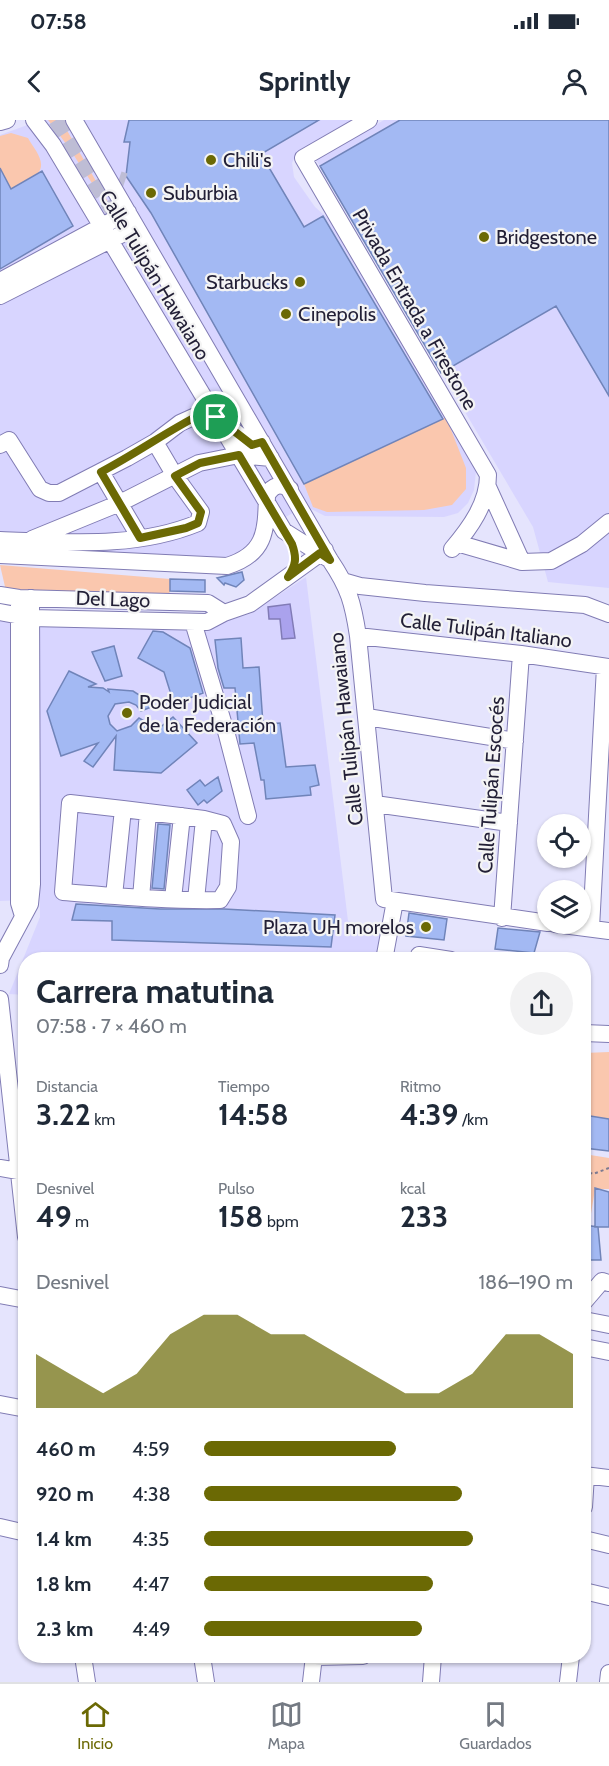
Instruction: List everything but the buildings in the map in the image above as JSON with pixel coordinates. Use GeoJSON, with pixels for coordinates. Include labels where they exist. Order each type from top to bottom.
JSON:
{"type":"FeatureCollection","features":[{"type":"Feature","properties":{"kind":"street"},"geometry":{"type":"LineString","coordinates":[[0,122],[7,120]]}},
{"type":"Feature","properties":{"kind":"street","name":"Calle Tulipán Hawaiano"},"geometry":{"type":"LineString","coordinates":[[34,120],[53,146],[281,527],[325,554]]}},
{"type":"Feature","properties":{"kind":"street","name":"Privada Entrada a Firestone"},"geometry":{"type":"LineString","coordinates":[[369,120],[303,158],[488,475],[488,487]]}},
{"type":"Feature","properties":{"kind":"street"},"geometry":{"type":"LineString","coordinates":[[77,126],[119,179]]}},
{"type":"Feature","properties":{"kind":"street","name":"Calle Tulipán Hawaiano"},"geometry":{"type":"LineString","coordinates":[[77,126],[290,489],[325,554],[346,582],[353,605],[358,636],[375,804],[390,900],[385,952]]}},
{"type":"Feature","properties":{"kind":"street"},"geometry":{"type":"LineString","coordinates":[[0,281],[101,226],[132,219]]}},
{"type":"Feature","properties":{"kind":"street"},"geometry":{"type":"LineString","coordinates":[[0,296],[110,241],[132,219]]}},
{"type":"Feature","properties":{"kind":"street"},"geometry":{"type":"LineString","coordinates":[[135,246],[216,376],[236,397]]}},
{"type":"Feature","properties":{"kind":"street"},"geometry":{"type":"LineString","coordinates":[[0,445],[9,440],[40,489],[49,494],[59,493],[101,472],[155,442],[180,423],[214,413],[252,445],[262,442]]}},
{"type":"Feature","properties":{"kind":"street"},"geometry":{"type":"LineString","coordinates":[[0,540],[92,543],[140,538],[186,528],[198,523],[201,512],[175,476],[155,442]]}},
{"type":"Feature","properties":{"kind":"street"},"geometry":{"type":"LineString","coordinates":[[27,541],[120,503],[200,463],[239,455],[271,458]]}},
{"type":"Feature","properties":{"kind":"street"},"geometry":{"type":"LineString","coordinates":[[101,472],[140,538]]}},
{"type":"Feature","properties":{"kind":"street"},"geometry":{"type":"LineString","coordinates":[[0,555],[227,566],[242,562],[255,551],[263,538],[267,495],[270,489],[284,486],[290,489]]}},
{"type":"Feature","properties":{"kind":"street"},"geometry":{"type":"LineString","coordinates":[[488,487],[484,501],[454,546],[522,562],[551,561],[582,544],[609,522]]}},
{"type":"Feature","properties":{"kind":"street"},"geometry":{"type":"LineString","coordinates":[[488,487],[522,562]]}},
{"type":"Feature","properties":{"kind":"street"},"geometry":{"type":"LineString","coordinates":[[288,577],[295,566],[296,555],[281,527],[298,523],[302,517],[302,511]]}},
{"type":"Feature","properties":{"kind":"street","name":"Del Lago"},"geometry":{"type":"LineString","coordinates":[[0,612],[25,617],[207,622],[250,604],[325,554]]}},
{"type":"Feature","properties":{"kind":"street"},"geometry":{"type":"LineString","coordinates":[[346,582],[360,586],[425,593],[585,605],[609,614]]}},
{"type":"Feature","properties":{"kind":"street","name":"Del Lago"},"geometry":{"type":"LineString","coordinates":[[0,595],[25,598],[208,603],[224,613]]}},
{"type":"Feature","properties":{"kind":"street"},"geometry":{"type":"LineString","coordinates":[[0,964],[23,916],[18,903],[25,884],[25,598]]}},
{"type":"Feature","properties":{"kind":"street"},"geometry":{"type":"LineString","coordinates":[[194,622],[248,816]]}},
{"type":"Feature","properties":{"kind":"street","name":"Calle Tulipán Italiano"},"geometry":{"type":"LineString","coordinates":[[358,636],[521,654],[607,667]]}},
{"type":"Feature","properties":{"kind":"street","name":"Calle Tulipán Escocés"},"geometry":{"type":"LineString","coordinates":[[502,918],[521,654]]}},
{"type":"Feature","properties":{"kind":"street"},"geometry":{"type":"LineString","coordinates":[[607,667],[591,928],[609,931]]}},
{"type":"Feature","properties":{"kind":"street"},"geometry":{"type":"LineString","coordinates":[[367,717],[515,741]]}},
{"type":"Feature","properties":{"kind":"street"},"geometry":{"type":"LineString","coordinates":[[70,803],[148,812],[204,819],[223,824],[231,842],[228,887],[220,900],[141,898],[63,892],[70,803]]}},
{"type":"Feature","properties":{"kind":"street"},"geometry":{"type":"LineString","coordinates":[[375,804],[509,823]]}},
{"type":"Feature","properties":{"kind":"street"},"geometry":{"type":"LineString","coordinates":[[114,896],[123,809]]}},
{"type":"Feature","properties":{"kind":"street"},"geometry":{"type":"LineString","coordinates":[[141,898],[148,812]]}},
{"type":"Feature","properties":{"kind":"street"},"geometry":{"type":"LineString","coordinates":[[173,899],[182,816]]}},
{"type":"Feature","properties":{"kind":"street"},"geometry":{"type":"LineString","coordinates":[[196,900],[204,819]]}},
{"type":"Feature","properties":{"kind":"street"},"geometry":{"type":"LineString","coordinates":[[390,900],[537,922]]}},
{"type":"Feature","properties":{"kind":"street"},"geometry":{"type":"LineString","coordinates":[[0,999],[2,1041],[18,1147]]}},
{"type":"Feature","properties":{"kind":"street"},"geometry":{"type":"LineString","coordinates":[[591,1033],[609,1034]]}},
{"type":"Feature","properties":{"kind":"street"},"geometry":{"type":"LineString","coordinates":[[0,1168],[18,1173]]}},
{"type":"Feature","properties":{"kind":"street"},"geometry":{"type":"LineString","coordinates":[[591,1294],[602,1281],[609,1283]]}},
{"type":"Feature","properties":{"kind":"street"},"geometry":{"type":"LineString","coordinates":[[0,1295],[18,1298]]}},
{"type":"Feature","properties":{"kind":"street"},"geometry":{"type":"LineString","coordinates":[[591,1321],[609,1325]]}},
{"type":"Feature","properties":{"kind":"street"},"geometry":{"type":"LineString","coordinates":[[591,1348],[609,1352]]}},
{"type":"Feature","properties":{"kind":"street"},"geometry":{"type":"LineString","coordinates":[[0,1404],[18,1407]]}},
{"type":"Feature","properties":{"kind":"street"},"geometry":{"type":"LineString","coordinates":[[591,1476],[609,1478]]}},
{"type":"Feature","properties":{"kind":"street"},"geometry":{"type":"LineString","coordinates":[[0,1527],[18,1531]]}},
{"type":"Feature","properties":{"kind":"street"},"geometry":{"type":"LineString","coordinates":[[591,1541],[609,1545]]}},
{"type":"Feature","properties":{"kind":"street"},"geometry":{"type":"LineString","coordinates":[[591,1593],[609,1597]]}},
{"type":"Feature","properties":{"kind":"street"},"geometry":{"type":"LineString","coordinates":[[84,1663],[87,1682]]}},
{"type":"Feature","properties":{"kind":"street"},"geometry":{"type":"LineString","coordinates":[[203,1663],[206,1682]]}},
{"type":"Feature","properties":{"kind":"street"},"geometry":{"type":"LineString","coordinates":[[311,1682],[313,1663]]}},
{"type":"Feature","properties":{"kind":"street"},"geometry":{"type":"LineString","coordinates":[[431,1682],[432,1663]]}},
{"type":"Feature","properties":{"kind":"street"},"geometry":{"type":"LineString","coordinates":[[568,1682],[570,1663]]}},
{"type":"Feature","properties":{"kind":"street"},"geometry":{"type":"LineString","coordinates":[[608,1682],[609,1673]]}},
{"type":"Feature","properties":{"kind":"path"},"geometry":{"type":"LineString","coordinates":[[591,1173],[609,1168]]}},
{"type":"Feature","properties":{"kind":"shaded area"},"geometry":{"type":"Polygon","coordinates":[[[41,120],[357,120],[334,130],[297,152],[292,163],[294,177],[315,207],[330,220],[476,471],[474,490],[468,503],[458,513],[444,517],[325,516],[305,506],[256,534],[238,562],[0,558],[0,135],[41,120]]]}},
{"type":"Feature","properties":{"kind":"shaded area"},"geometry":{"type":"Polygon","coordinates":[[[48,120],[61,120],[112,209],[109,209],[48,120]]]}},
{"type":"Feature","properties":{"kind":"shaded area","name":"Bridgestone"},"geometry":{"type":"Polygon","coordinates":[[[384,120],[609,120],[609,588],[548,582],[533,527],[316,160],[384,120]]]}},
{"type":"Feature","properties":{"kind":"shaded area"},"geometry":{"type":"Polygon","coordinates":[[[11,133],[28,138],[41,164],[38,173],[11,189],[0,168],[0,136],[11,133]]]}},
{"type":"Feature","properties":{"kind":"shaded area"},"geometry":{"type":"Polygon","coordinates":[[[446,417],[466,468],[466,489],[452,505],[424,510],[327,512],[313,507],[304,484],[446,417]]]}},
{"type":"Feature","properties":{"kind":"shaded area"},"geometry":{"type":"Polygon","coordinates":[[[0,565],[170,579],[170,592],[161,602],[6,591],[0,565]]]}},
{"type":"Feature","properties":{"kind":"shaded area"},"geometry":{"type":"Polygon","coordinates":[[[306,577],[348,921],[395,942],[394,952],[26,952],[40,917],[36,624],[217,624],[250,614],[306,577]]]}},
{"type":"Feature","properties":{"kind":"shaded area"},"geometry":{"type":"Polygon","coordinates":[[[290,604],[295,638],[282,639],[280,619],[269,619],[268,607],[290,604]]]}},
{"type":"Feature","properties":{"kind":"shaded area"},"geometry":{"type":"Polygon","coordinates":[[[0,618],[12,621],[25,900],[0,901],[0,618]]]}},
{"type":"Feature","properties":{"kind":"shaded area"},"geometry":{"type":"Polygon","coordinates":[[[18,972],[18,995],[9,994],[18,972]]]}},
{"type":"Feature","properties":{"kind":"shaded area"},"geometry":{"type":"Polygon","coordinates":[[[609,1052],[609,1119],[591,1117],[591,1053],[609,1052]]]}},
{"type":"Feature","properties":{"kind":"shaded area"},"geometry":{"type":"Polygon","coordinates":[[[591,1155],[609,1158],[609,1189],[595,1189],[591,1214],[591,1155]]]}},
{"type":"Feature","properties":{"kind":"tunnel"},"geometry":{"type":"LineString","coordinates":[[56,120],[135,246]]}},
{"type":"Feature","properties":{"kind":"tunnel"},"geometry":{"type":"LineString","coordinates":[[119,179],[125,181]]}},
{"type":"Feature","properties":{"kind":"place","name":"Chili's"},"geometry":{"type":"Point","coordinates":[211,160]}},
{"type":"Feature","properties":{"kind":"place","name":"Suburbia"},"geometry":{"type":"Point","coordinates":[151,193]}},
{"type":"Feature","properties":{"kind":"place","name":"Bridgestone"},"geometry":{"type":"Point","coordinates":[484,237]}},
{"type":"Feature","properties":{"kind":"place","name":"Starbucks"},"geometry":{"type":"Point","coordinates":[300,282]}},
{"type":"Feature","properties":{"kind":"place","name":"Cinepolis"},"geometry":{"type":"Point","coordinates":[286,314]}},
{"type":"Feature","properties":{"kind":"place","name":"Poder Judicial de la Federación"},"geometry":{"type":"Point","coordinates":[127,713]}},
{"type":"Feature","properties":{"kind":"place","name":"Plaza UH morelos"},"geometry":{"type":"Point","coordinates":[426,927]}},
{"type":"Feature","properties":{"kind":"route"},"geometry":{"type":"LineString","coordinates":[[211,409],[216,417],[252,445],[262,442],[330,560],[320,553],[288,577],[295,566],[296,555],[292,544],[239,455],[200,463],[175,476],[201,512],[198,523],[186,528],[140,538],[101,472],[155,442],[180,423],[211,409]]}}]}
